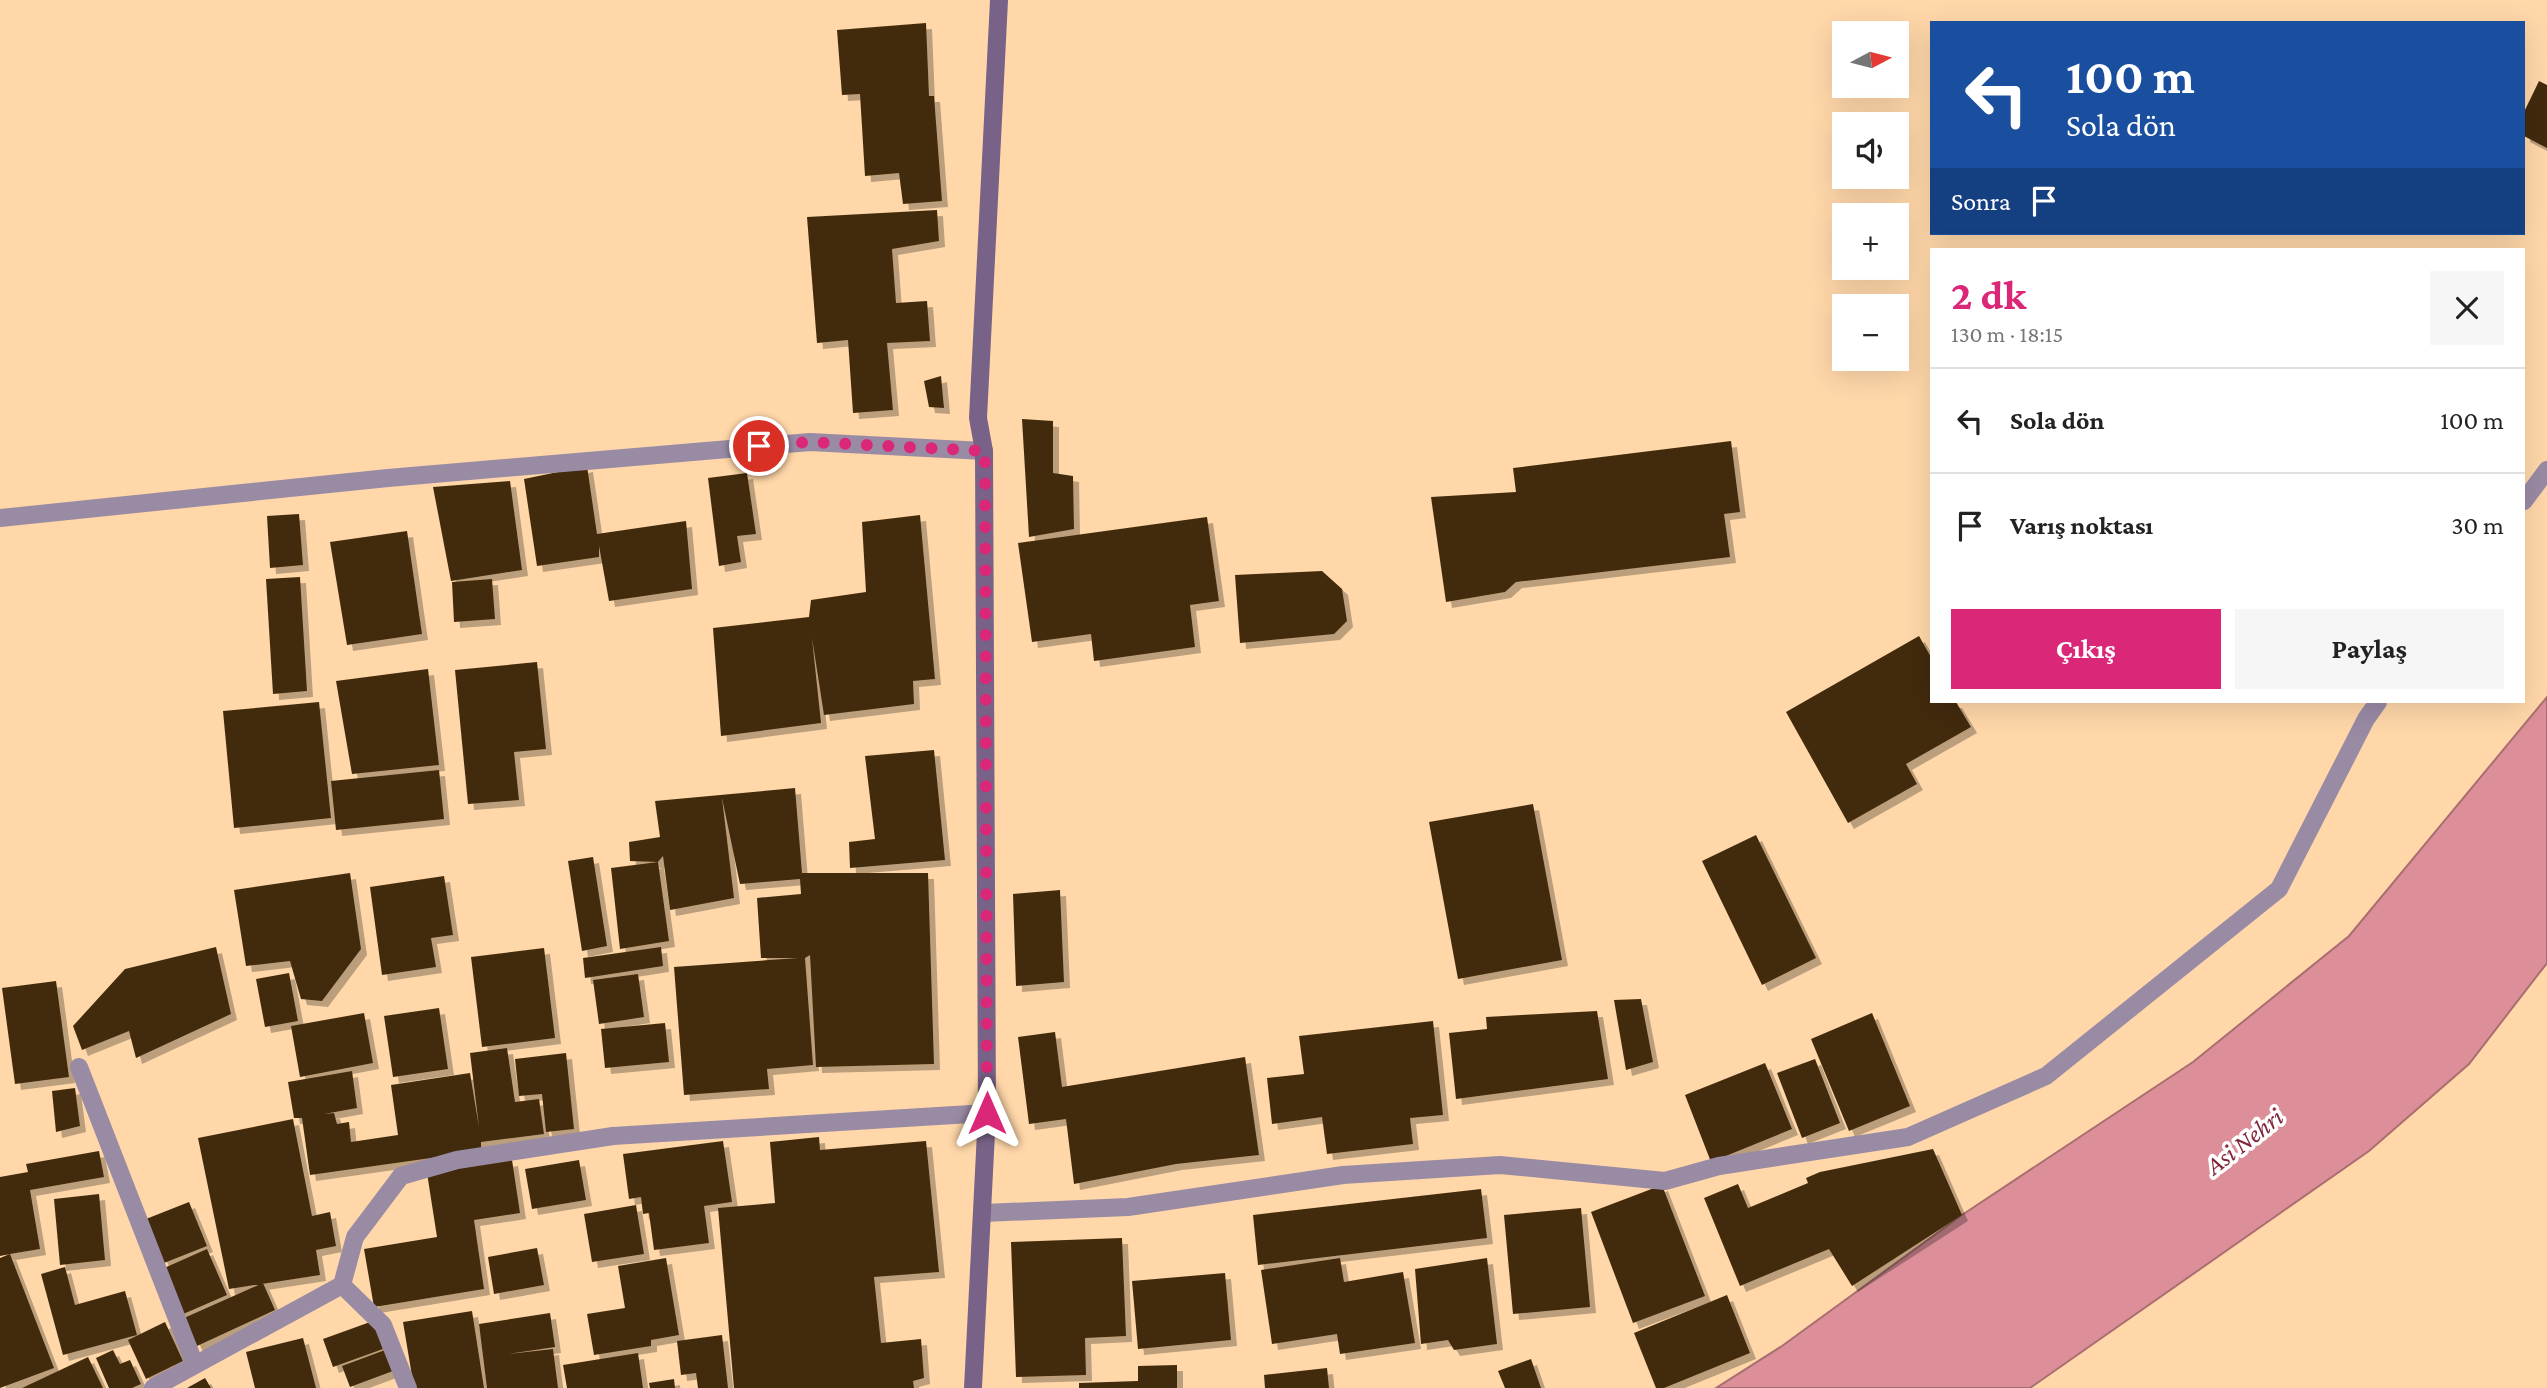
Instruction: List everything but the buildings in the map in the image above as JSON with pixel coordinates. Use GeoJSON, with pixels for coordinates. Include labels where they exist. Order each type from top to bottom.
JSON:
{"type":"FeatureCollection","features":[{"type":"Feature","properties":{"kind":"street"},"geometry":{"type":"LineString","coordinates":[[973,1388],[987,1113],[985,451],[978,418],[999,0]]}},
{"type":"Feature","properties":{"kind":"street"},"geometry":{"type":"LineString","coordinates":[[0,518],[402,476],[810,442],[985,451]]}},
{"type":"Feature","properties":{"kind":"street"},"geometry":{"type":"LineString","coordinates":[[2525,500],[2547,470]]}},
{"type":"Feature","properties":{"kind":"street"},"geometry":{"type":"LineString","coordinates":[[983,1213],[1128,1207],[1343,1175],[1500,1165],[1665,1181],[1719,1166],[1908,1137],[2046,1076],[2279,889],[2366,719],[2377,703]]}},
{"type":"Feature","properties":{"kind":"street"},"geometry":{"type":"LineString","coordinates":[[79,1067],[195,1365]]}},
{"type":"Feature","properties":{"kind":"street"},"geometry":{"type":"LineString","coordinates":[[153,1388],[342,1285],[355,1237],[401,1176],[435,1166],[613,1136],[987,1113]]}},
{"type":"Feature","properties":{"kind":"street"},"geometry":{"type":"LineString","coordinates":[[342,1285],[383,1325],[408,1388]]}},
{"type":"Feature","properties":{"kind":"water","name":"Asi Nehri"},"geometry":{"type":"Polygon","coordinates":[[[2547,697],[2547,963],[2469,1064],[2369,1151],[2030,1388],[1716,1388],[1782,1346],[1962,1215],[2193,1062],[2349,936],[2547,697]]]}},
{"type":"Feature","properties":{"kind":"route"},"geometry":{"type":"LineString","coordinates":[[759,446],[810,442],[985,451],[987,1113]]}}]}
